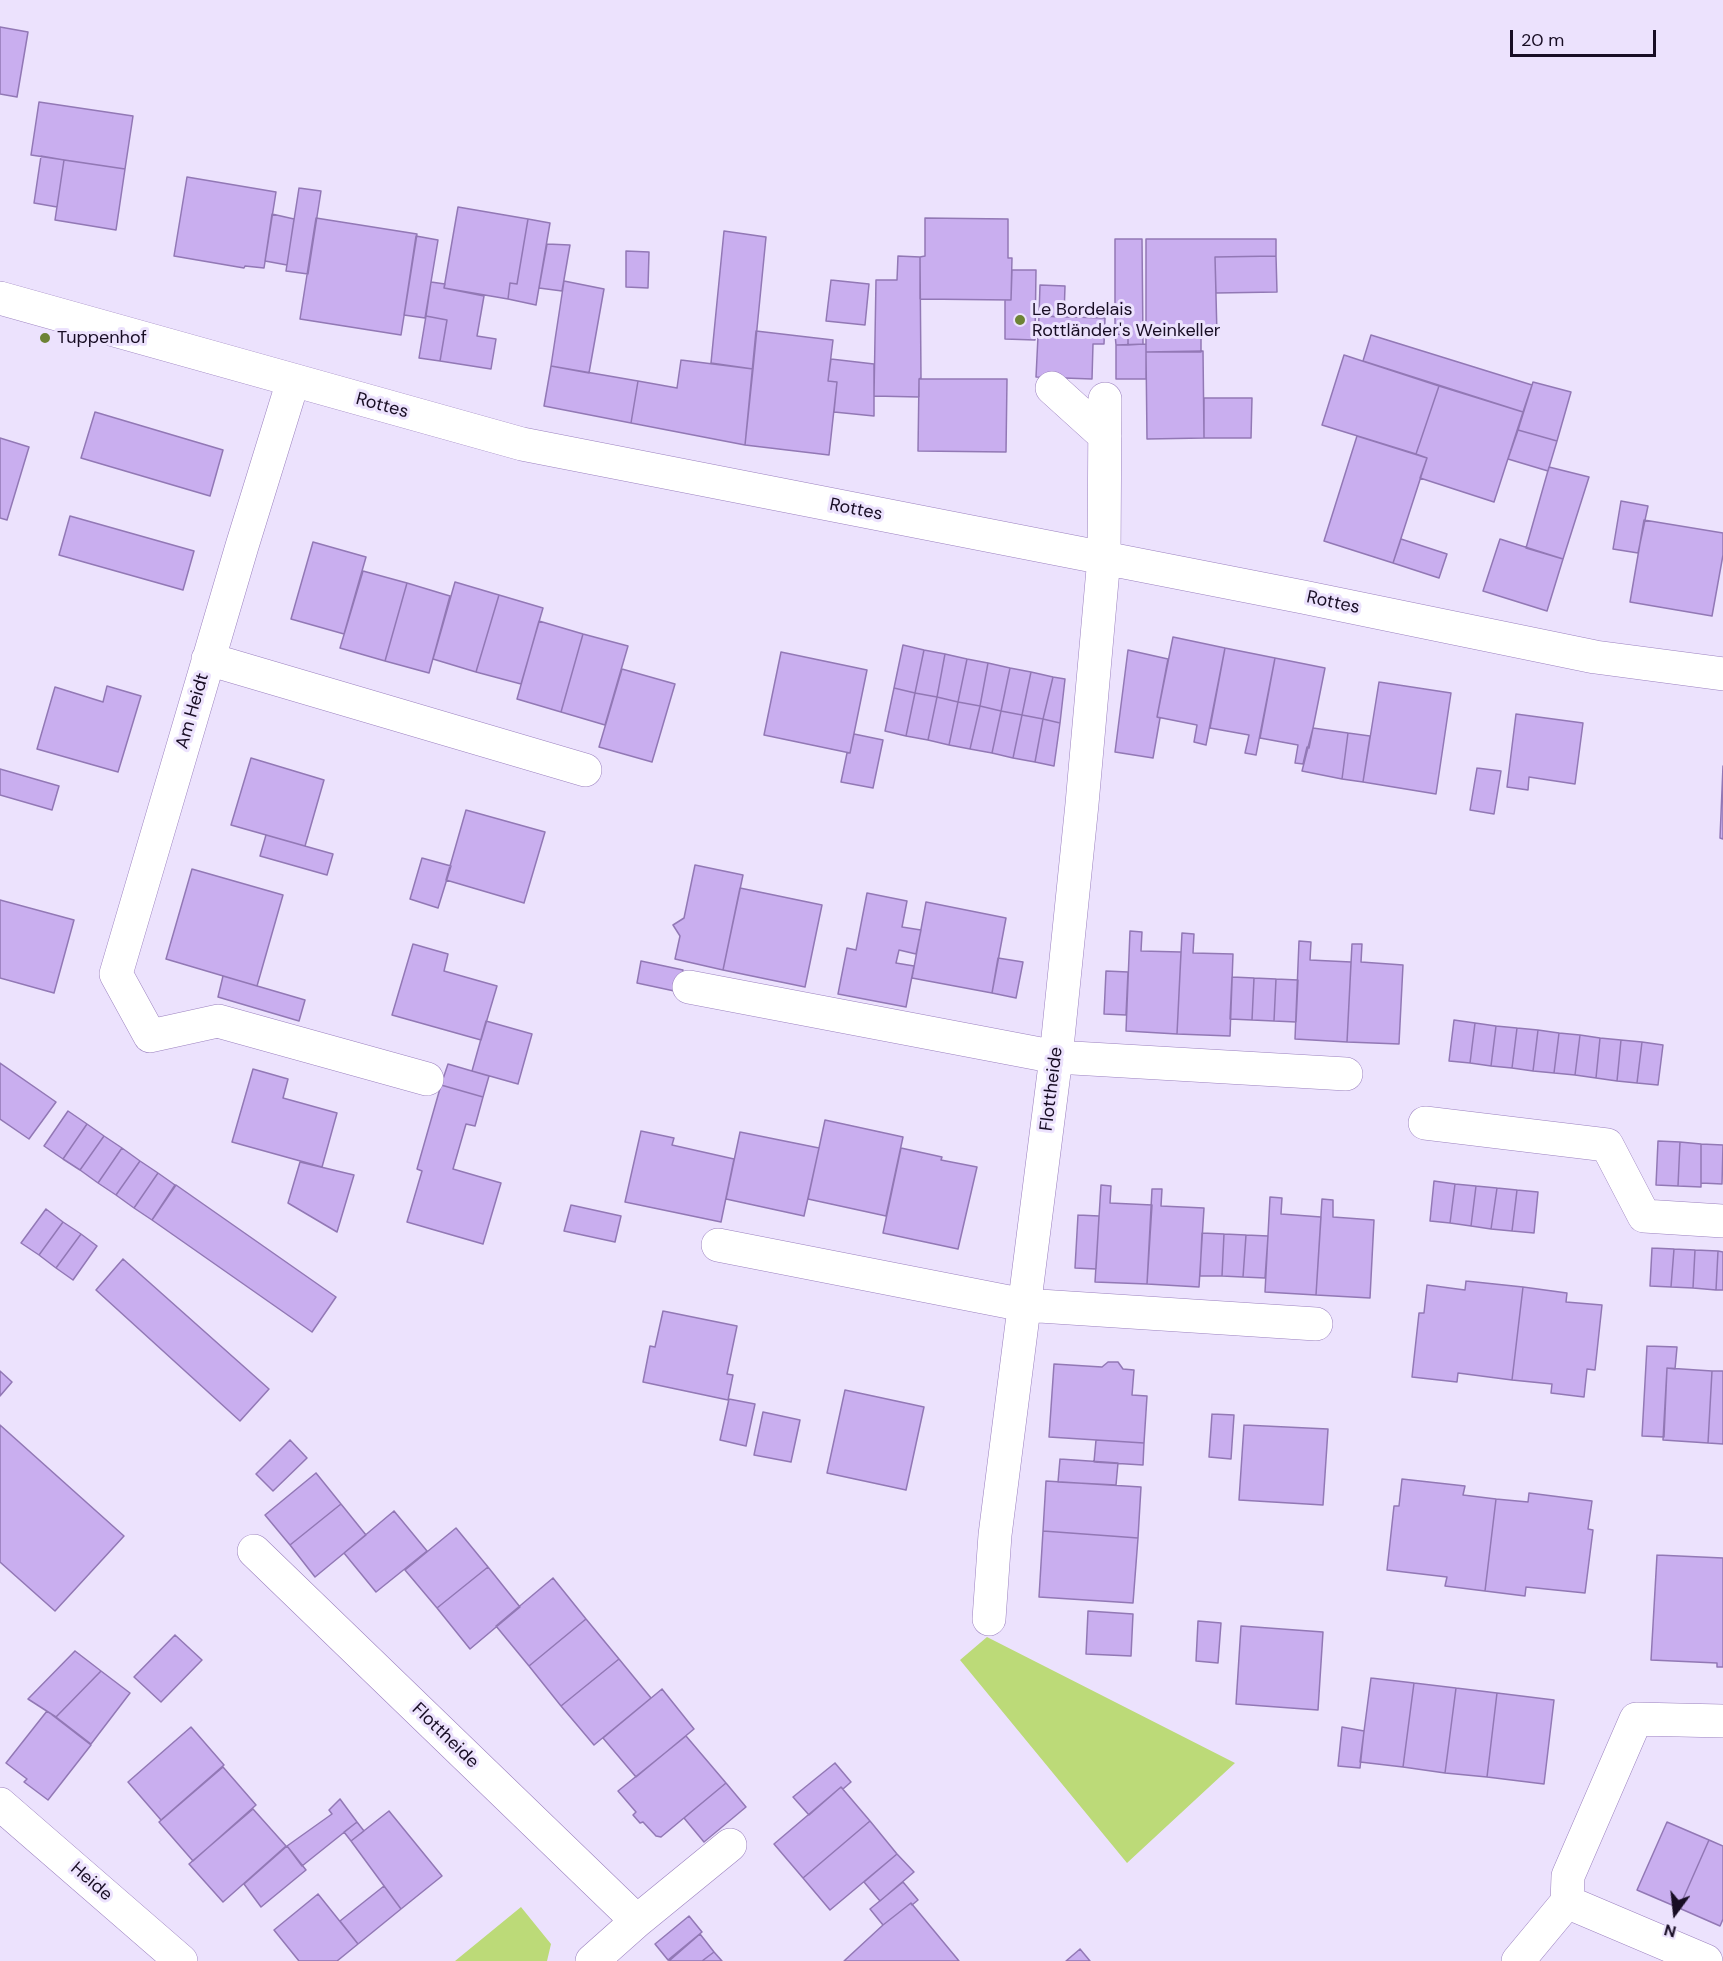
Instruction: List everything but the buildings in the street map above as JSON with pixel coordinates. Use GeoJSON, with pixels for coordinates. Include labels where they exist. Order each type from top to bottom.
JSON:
{"type":"FeatureCollection","features":[{"type":"Feature","properties":{"kind":"street","name":"Rottes"},"geometry":{"type":"LineString","coordinates":[[0,298],[522,444],[1303,597],[1595,657],[1723,674]]}},
{"type":"Feature","properties":{"kind":"street","name":"Am Heidt"},"geometry":{"type":"LineString","coordinates":[[293,381],[208,659],[116,974],[150,1036],[218,1021],[427,1079]]}},
{"type":"Feature","properties":{"kind":"street"},"geometry":{"type":"LineString","coordinates":[[1052,388],[1105,436]]}},
{"type":"Feature","properties":{"kind":"street","name":"Flottheide"},"geometry":{"type":"LineString","coordinates":[[989,1619],[995,1535],[1056,1056],[1082,804],[1104,558],[1105,399]]}},
{"type":"Feature","properties":{"kind":"street"},"geometry":{"type":"LineString","coordinates":[[208,659],[585,770]]}},
{"type":"Feature","properties":{"kind":"street"},"geometry":{"type":"LineString","coordinates":[[689,987],[1056,1056],[1346,1074]]}},
{"type":"Feature","properties":{"kind":"street"},"geometry":{"type":"LineString","coordinates":[[1425,1123],[1607,1145],[1644,1216],[1723,1221]]}},
{"type":"Feature","properties":{"kind":"street"},"geometry":{"type":"LineString","coordinates":[[718,1245],[1024,1305],[1316,1324]]}},
{"type":"Feature","properties":{"kind":"street","name":"Flottheide"},"geometry":{"type":"LineString","coordinates":[[254,1551],[637,1921]]}},
{"type":"Feature","properties":{"kind":"street"},"geometry":{"type":"LineString","coordinates":[[1518,1961],[1567,1902],[1568,1876],[1636,1719],[1723,1721]]}},
{"type":"Feature","properties":{"kind":"street","name":"Heide"},"geometry":{"type":"LineString","coordinates":[[0,1804],[181,1961]]}},
{"type":"Feature","properties":{"kind":"street"},"geometry":{"type":"LineString","coordinates":[[592,1961],[730,1845]]}},
{"type":"Feature","properties":{"kind":"street"},"geometry":{"type":"LineString","coordinates":[[1567,1902],[1706,1961]]}},
{"type":"Feature","properties":{"kind":"green space"},"geometry":{"type":"Polygon","coordinates":[[[987,1637],[1235,1763],[1127,1863],[960,1660],[987,1637]]]}},
{"type":"Feature","properties":{"kind":"green space"},"geometry":{"type":"Polygon","coordinates":[[[521,1907],[551,1944],[547,1961],[455,1961],[521,1907]]]}},
{"type":"Feature","properties":{"kind":"place","name":"Le Bordelais Rottländer's Weinkeller"},"geometry":{"type":"Point","coordinates":[1020,320]}},
{"type":"Feature","properties":{"kind":"place","name":"Tuppenhof"},"geometry":{"type":"Point","coordinates":[45,338]}}]}
